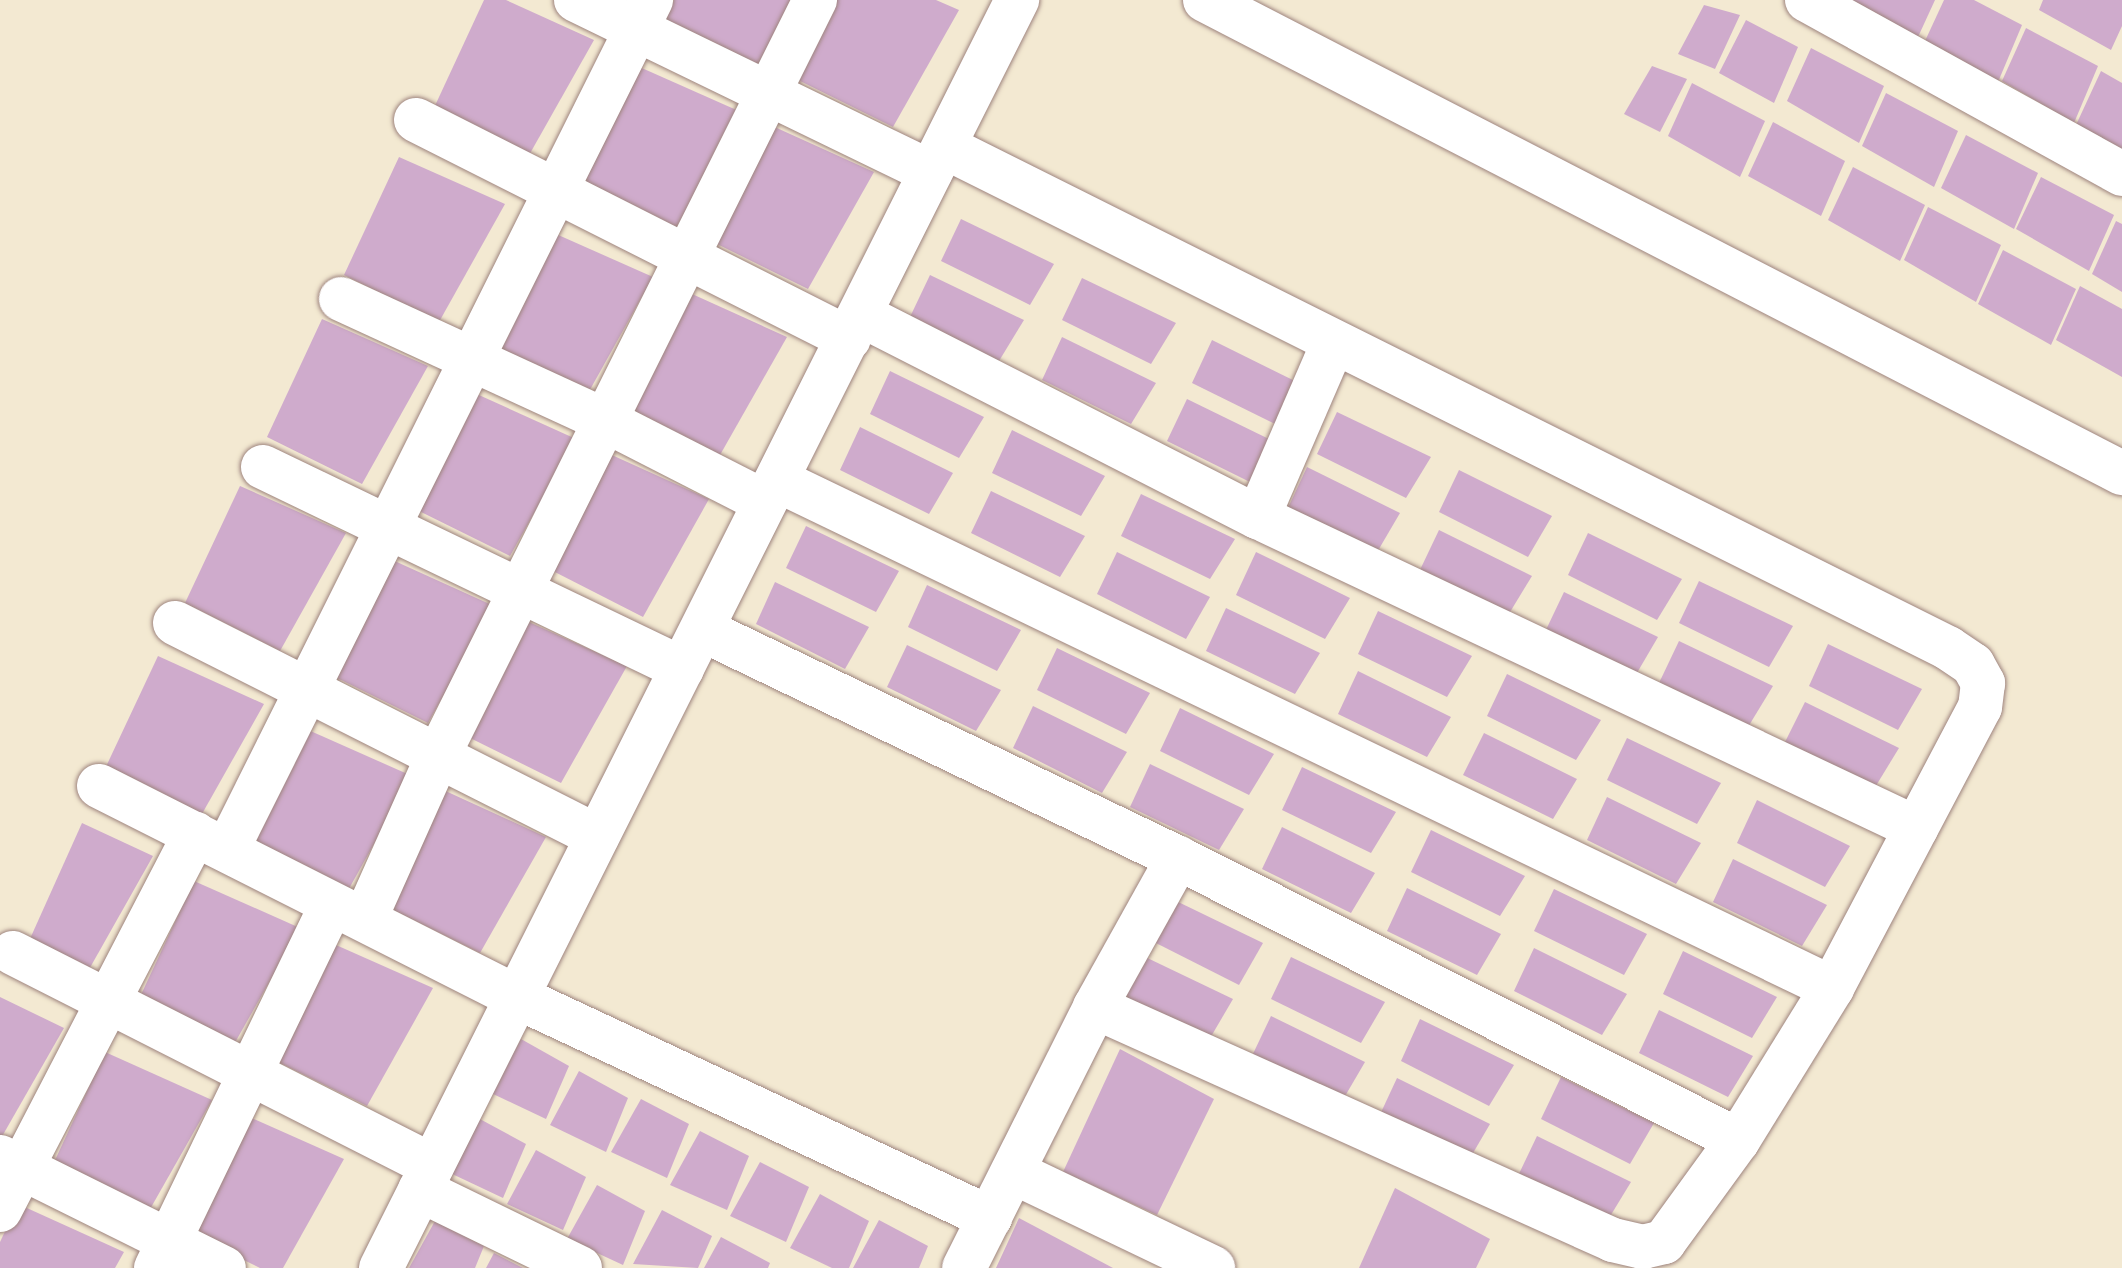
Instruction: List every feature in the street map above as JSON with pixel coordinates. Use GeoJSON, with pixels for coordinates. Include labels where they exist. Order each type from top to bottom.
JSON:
{"type":"FeatureCollection","features":[{"type":"Feature","properties":{"kind":"street"},"geometry":{"type":"LineString","coordinates":[[576,0],[644,15],[769,89],[938,159],[1333,344],[1973,665],[1983,683],[1980,707],[1832,988],[1738,1140],[1679,1226],[1664,1242],[1643,1247],[1613,1240],[1095,1007]]}},
{"type":"Feature","properties":{"kind":"street"},"geometry":{"type":"LineString","coordinates":[[163,1254],[250,1072],[348,912],[438,756],[606,421],[686,252],[815,0]]}},
{"type":"Feature","properties":{"kind":"street"},"geometry":{"type":"LineString","coordinates":[[1205,0],[2122,473]]}},
{"type":"Feature","properties":{"kind":"street"},"geometry":{"type":"LineString","coordinates":[[1807,0],[2122,174]]}},
{"type":"Feature","properties":{"kind":"street"},"geometry":{"type":"LineString","coordinates":[[381,1268],[855,327],[938,159],[1006,4]]}},
{"type":"Feature","properties":{"kind":"street"},"geometry":{"type":"LineString","coordinates":[[0,1210],[11,1163],[108,1001],[307,691],[644,15]]}},
{"type":"Feature","properties":{"kind":"street"},"geometry":{"type":"LineString","coordinates":[[416,120],[686,252],[855,327],[1916,828]]}},
{"type":"Feature","properties":{"kind":"street"},"geometry":{"type":"LineString","coordinates":[[341,299],[606,421],[771,491],[1832,988]]}},
{"type":"Feature","properties":{"kind":"street"},"geometry":{"type":"LineString","coordinates":[[1258,517],[1333,344]]}},
{"type":"Feature","properties":{"kind":"street"},"geometry":{"type":"LineString","coordinates":[[263,467],[682,669]]}},
{"type":"Feature","properties":{"kind":"street"},"geometry":{"type":"LineString","coordinates":[[175,623],[597,836]]}},
{"type":"Feature","properties":{"kind":"street"},"geometry":{"type":"LineString","coordinates":[[703,630],[1178,858],[1738,1140]]}},
{"type":"Feature","properties":{"kind":"street"},"geometry":{"type":"LineString","coordinates":[[99,786],[517,997],[990,1218]]}},
{"type":"Feature","properties":{"kind":"street"},"geometry":{"type":"LineString","coordinates":[[964,1268],[1095,1007],[1178,858]]}},
{"type":"Feature","properties":{"kind":"street"},"geometry":{"type":"LineString","coordinates":[[13,953],[250,1072],[580,1268]]}},
{"type":"Feature","properties":{"kind":"street"},"geometry":{"type":"LineString","coordinates":[[11,1163],[163,1254],[224,1268]]}},
{"type":"Feature","properties":{"kind":"street"},"geometry":{"type":"LineString","coordinates":[[1013,1172],[1213,1268]]}},
{"type":"Feature","properties":{"kind":"building"},"geometry":{"type":"Polygon","coordinates":[[[484,0],[506,0],[594,40],[528,157],[433,110],[484,0]]]}},
{"type":"Feature","properties":{"kind":"building"},"geometry":{"type":"Polygon","coordinates":[[[674,0],[798,0],[760,68],[665,21],[674,0]]]}},
{"type":"Feature","properties":{"kind":"building"},"geometry":{"type":"Polygon","coordinates":[[[836,0],[936,0],[959,10],[893,127],[798,80],[836,0]]]}},
{"type":"Feature","properties":{"kind":"building"},"geometry":{"type":"Polygon","coordinates":[[[1852,0],[1935,0],[1918,37],[1852,0]]]}},
{"type":"Feature","properties":{"kind":"building"},"geometry":{"type":"Polygon","coordinates":[[[1944,0],[1974,0],[2022,25],[1998,82],[1925,41],[1944,0]]]}},
{"type":"Feature","properties":{"kind":"building"},"geometry":{"type":"Polygon","coordinates":[[[2043,0],[2122,0],[2122,26],[2111,50],[2039,10],[2043,0]]]}},
{"type":"Feature","properties":{"kind":"building"},"geometry":{"type":"Polygon","coordinates":[[[1704,5],[1740,15],[1715,69],[1678,54],[1704,5]]]}},
{"type":"Feature","properties":{"kind":"building"},"geometry":{"type":"Polygon","coordinates":[[[1746,20],[1798,47],[1774,103],[1719,73],[1746,20]]]}},
{"type":"Feature","properties":{"kind":"building"},"geometry":{"type":"Polygon","coordinates":[[[2026,28],[2098,66],[2074,123],[2002,81],[2026,28]]]}},
{"type":"Feature","properties":{"kind":"building"},"geometry":{"type":"Polygon","coordinates":[[[1811,48],[1884,86],[1859,143],[1787,101],[1811,48]]]}},
{"type":"Feature","properties":{"kind":"building"},"geometry":{"type":"Polygon","coordinates":[[[635,65],[741,112],[675,230],[580,182],[635,65]]]}},
{"type":"Feature","properties":{"kind":"building"},"geometry":{"type":"Polygon","coordinates":[[[1652,66],[1687,79],[1660,132],[1624,114],[1652,66]]]}},
{"type":"Feature","properties":{"kind":"building"},"geometry":{"type":"Polygon","coordinates":[[[2101,71],[2122,83],[2122,151],[2076,125],[2101,71]]]}},
{"type":"Feature","properties":{"kind":"building"},"geometry":{"type":"Polygon","coordinates":[[[1692,83],[1765,121],[1740,177],[1668,136],[1692,83]]]}},
{"type":"Feature","properties":{"kind":"building"},"geometry":{"type":"Polygon","coordinates":[[[1886,93],[1958,131],[1934,187],[1862,146],[1886,93]]]}},
{"type":"Feature","properties":{"kind":"building"},"geometry":{"type":"Polygon","coordinates":[[[1773,122],[1845,161],[1821,216],[1748,176],[1773,122]]]}},
{"type":"Feature","properties":{"kind":"building"},"geometry":{"type":"Polygon","coordinates":[[[768,124],[874,172],[808,289],[713,242],[768,124]]]}},
{"type":"Feature","properties":{"kind":"building"},"geometry":{"type":"Polygon","coordinates":[[[1966,135],[2038,173],[2014,229],[1941,188],[1966,135]]]}},
{"type":"Feature","properties":{"kind":"building"},"geometry":{"type":"Polygon","coordinates":[[[399,157],[505,204],[439,322],[344,275],[399,157]]]}},
{"type":"Feature","properties":{"kind":"building"},"geometry":{"type":"Polygon","coordinates":[[[1853,167],[1925,205],[1900,261],[1828,220],[1853,167]]]}},
{"type":"Feature","properties":{"kind":"building"},"geometry":{"type":"Polygon","coordinates":[[[2041,177],[2114,215],[2089,271],[2016,229],[2041,177]]]}},
{"type":"Feature","properties":{"kind":"building"},"geometry":{"type":"Polygon","coordinates":[[[1928,207],[2001,245],[1976,302],[1904,260],[1928,207]]]}},
{"type":"Feature","properties":{"kind":"building"},"geometry":{"type":"Polygon","coordinates":[[[961,219],[1054,264],[1030,305],[941,261],[961,219]]]}},
{"type":"Feature","properties":{"kind":"building"},"geometry":{"type":"Polygon","coordinates":[[[2116,221],[2122,224],[2122,292],[2092,274],[2116,221]]]}},
{"type":"Feature","properties":{"kind":"building"},"geometry":{"type":"Polygon","coordinates":[[[547,230],[653,277],[587,395],[492,347],[547,230]]]}},
{"type":"Feature","properties":{"kind":"building"},"geometry":{"type":"Polygon","coordinates":[[[2003,250],[2076,289],[2051,345],[1978,304],[2003,250]]]}},
{"type":"Feature","properties":{"kind":"building"},"geometry":{"type":"Polygon","coordinates":[[[930,275],[1024,320],[999,361],[910,317],[930,275]]]}},
{"type":"Feature","properties":{"kind":"building"},"geometry":{"type":"Polygon","coordinates":[[[1082,278],[1176,323],[1151,364],[1062,320],[1082,278]]]}},
{"type":"Feature","properties":{"kind":"building"},"geometry":{"type":"Polygon","coordinates":[[[2080,286],[2122,309],[2122,377],[2056,340],[2080,286]]]}},
{"type":"Feature","properties":{"kind":"building"},"geometry":{"type":"Polygon","coordinates":[[[681,289],[787,337],[720,455],[626,408],[681,289]]]}},
{"type":"Feature","properties":{"kind":"building"},"geometry":{"type":"Polygon","coordinates":[[[322,319],[428,366],[362,484],[267,437],[322,319]]]}},
{"type":"Feature","properties":{"kind":"building"},"geometry":{"type":"Polygon","coordinates":[[[1062,337],[1156,383],[1131,424],[1042,380],[1062,337]]]}},
{"type":"Feature","properties":{"kind":"building"},"geometry":{"type":"Polygon","coordinates":[[[1212,340],[1305,386],[1281,427],[1192,383],[1212,340]]]}},
{"type":"Feature","properties":{"kind":"building"},"geometry":{"type":"Polygon","coordinates":[[[890,371],[984,417],[959,458],[870,414],[890,371]]]}},
{"type":"Feature","properties":{"kind":"building"},"geometry":{"type":"Polygon","coordinates":[[[470,391],[576,439],[510,556],[415,509],[470,391]]]}},
{"type":"Feature","properties":{"kind":"building"},"geometry":{"type":"Polygon","coordinates":[[[1187,399],[1281,445],[1256,485],[1167,441],[1187,399]]]}},
{"type":"Feature","properties":{"kind":"building"},"geometry":{"type":"Polygon","coordinates":[[[1337,412],[1431,457],[1406,498],[1317,454],[1337,412]]]}},
{"type":"Feature","properties":{"kind":"building"},"geometry":{"type":"Polygon","coordinates":[[[860,427],[953,473],[929,514],[840,470],[860,427]]]}},
{"type":"Feature","properties":{"kind":"building"},"geometry":{"type":"Polygon","coordinates":[[[1012,430],[1105,476],[1081,516],[992,473],[1012,430]]]}},
{"type":"Feature","properties":{"kind":"building"},"geometry":{"type":"Polygon","coordinates":[[[603,451],[709,499],[643,617],[549,569],[603,451]]]}},
{"type":"Feature","properties":{"kind":"building"},"geometry":{"type":"Polygon","coordinates":[[[1307,467],[1400,513],[1376,554],[1287,510],[1307,467]]]}},
{"type":"Feature","properties":{"kind":"building"},"geometry":{"type":"Polygon","coordinates":[[[1459,470],[1552,516],[1528,557],[1439,512],[1459,470]]]}},
{"type":"Feature","properties":{"kind":"building"},"geometry":{"type":"Polygon","coordinates":[[[240,486],[346,533],[280,651],[185,603],[240,486]]]}},
{"type":"Feature","properties":{"kind":"building"},"geometry":{"type":"Polygon","coordinates":[[[991,491],[1085,536],[1060,577],[971,533],[991,491]]]}},
{"type":"Feature","properties":{"kind":"building"},"geometry":{"type":"Polygon","coordinates":[[[1141,494],[1235,539],[1210,579],[1121,536],[1141,494]]]}},
{"type":"Feature","properties":{"kind":"building"},"geometry":{"type":"Polygon","coordinates":[[[806,526],[899,571],[876,612],[786,568],[806,526]]]}},
{"type":"Feature","properties":{"kind":"building"},"geometry":{"type":"Polygon","coordinates":[[[1439,530],[1532,576],[1507,617],[1419,572],[1439,530]]]}},
{"type":"Feature","properties":{"kind":"building"},"geometry":{"type":"Polygon","coordinates":[[[1588,533],[1682,579],[1657,620],[1568,575],[1588,533]]]}},
{"type":"Feature","properties":{"kind":"building"},"geometry":{"type":"Polygon","coordinates":[[[1117,552],[1210,597],[1186,639],[1097,594],[1117,552]]]}},
{"type":"Feature","properties":{"kind":"building"},"geometry":{"type":"Polygon","coordinates":[[[1256,552],[1350,598],[1325,639],[1236,595],[1256,552]]]}},
{"type":"Feature","properties":{"kind":"building"},"geometry":{"type":"Polygon","coordinates":[[[388,558],[494,606],[428,723],[333,676],[388,558]]]}},
{"type":"Feature","properties":{"kind":"building"},"geometry":{"type":"Polygon","coordinates":[[[1699,581],[1793,626],[1769,667],[1679,623],[1699,581]]]}},
{"type":"Feature","properties":{"kind":"building"},"geometry":{"type":"Polygon","coordinates":[[[775,582],[869,627],[845,669],[756,624],[775,582]]]}},
{"type":"Feature","properties":{"kind":"building"},"geometry":{"type":"Polygon","coordinates":[[[927,585],[1021,630],[997,671],[908,627],[927,585]]]}},
{"type":"Feature","properties":{"kind":"building"},"geometry":{"type":"Polygon","coordinates":[[[1564,592],[1658,637],[1634,678],[1544,634],[1564,592]]]}},
{"type":"Feature","properties":{"kind":"building"},"geometry":{"type":"Polygon","coordinates":[[[1226,608],[1320,653],[1295,694],[1206,651],[1226,608]]]}},
{"type":"Feature","properties":{"kind":"building"},"geometry":{"type":"Polygon","coordinates":[[[1378,611],[1472,656],[1447,697],[1358,654],[1378,611]]]}},
{"type":"Feature","properties":{"kind":"building"},"geometry":{"type":"Polygon","coordinates":[[[520,618],[627,666],[561,783],[466,736],[520,618]]]}},
{"type":"Feature","properties":{"kind":"building"},"geometry":{"type":"Polygon","coordinates":[[[1679,641],[1773,686],[1748,727],[1659,683],[1679,641]]]}},
{"type":"Feature","properties":{"kind":"building"},"geometry":{"type":"Polygon","coordinates":[[[1828,644],[1922,689],[1898,730],[1809,686],[1828,644]]]}},
{"type":"Feature","properties":{"kind":"building"},"geometry":{"type":"Polygon","coordinates":[[[907,645],[1001,690],[976,731],[887,687],[907,645]]]}},
{"type":"Feature","properties":{"kind":"building"},"geometry":{"type":"Polygon","coordinates":[[[1057,648],[1150,693],[1126,734],[1037,690],[1057,648]]]}},
{"type":"Feature","properties":{"kind":"building"},"geometry":{"type":"Polygon","coordinates":[[[158,656],[264,704],[198,821],[103,773],[158,656]]]}},
{"type":"Feature","properties":{"kind":"building"},"geometry":{"type":"Polygon","coordinates":[[[1358,671],[1451,717],[1427,757],[1338,714],[1358,671]]]}},
{"type":"Feature","properties":{"kind":"building"},"geometry":{"type":"Polygon","coordinates":[[[1507,674],[1601,720],[1576,760],[1487,716],[1507,674]]]}},
{"type":"Feature","properties":{"kind":"building"},"geometry":{"type":"Polygon","coordinates":[[[1805,702],[1899,748],[1874,789],[1784,744],[1805,702]]]}},
{"type":"Feature","properties":{"kind":"building"},"geometry":{"type":"Polygon","coordinates":[[[1033,706],[1127,752],[1102,793],[1013,748],[1033,706]]]}},
{"type":"Feature","properties":{"kind":"building"},"geometry":{"type":"Polygon","coordinates":[[[1180,708],[1274,754],[1249,795],[1160,751],[1180,708]]]}},
{"type":"Feature","properties":{"kind":"building"},"geometry":{"type":"Polygon","coordinates":[[[306,729],[412,776],[346,894],[251,847],[306,729]]]}},
{"type":"Feature","properties":{"kind":"building"},"geometry":{"type":"Polygon","coordinates":[[[1484,733],[1577,779],[1553,819],[1463,775],[1484,733]]]}},
{"type":"Feature","properties":{"kind":"building"},"geometry":{"type":"Polygon","coordinates":[[[1627,738],[1721,783],[1697,824],[1607,780],[1627,738]]]}},
{"type":"Feature","properties":{"kind":"building"},"geometry":{"type":"Polygon","coordinates":[[[1150,764],[1244,809],[1219,850],[1130,807],[1150,764]]]}},
{"type":"Feature","properties":{"kind":"building"},"geometry":{"type":"Polygon","coordinates":[[[1302,767],[1396,812],[1371,853],[1282,810],[1302,767]]]}},
{"type":"Feature","properties":{"kind":"building"},"geometry":{"type":"Polygon","coordinates":[[[439,788],[546,837],[480,953],[385,906],[439,788]]]}},
{"type":"Feature","properties":{"kind":"building"},"geometry":{"type":"Polygon","coordinates":[[[1607,797],[1701,843],[1676,884],[1587,840],[1607,797]]]}},
{"type":"Feature","properties":{"kind":"building"},"geometry":{"type":"Polygon","coordinates":[[[1757,800],[1850,846],[1825,887],[1737,843],[1757,800]]]}},
{"type":"Feature","properties":{"kind":"building"},"geometry":{"type":"Polygon","coordinates":[[[82,823],[153,856],[87,973],[29,941],[82,823]]]}},
{"type":"Feature","properties":{"kind":"building"},"geometry":{"type":"Polygon","coordinates":[[[1282,827],[1375,873],[1351,913],[1262,869],[1282,827]]]}},
{"type":"Feature","properties":{"kind":"building"},"geometry":{"type":"Polygon","coordinates":[[[1431,830],[1525,876],[1500,916],[1411,872],[1431,830]]]}},
{"type":"Feature","properties":{"kind":"building"},"geometry":{"type":"Polygon","coordinates":[[[1733,859],[1827,905],[1802,946],[1713,902],[1733,859]]]}},
{"type":"Feature","properties":{"kind":"building"},"geometry":{"type":"Polygon","coordinates":[[[194,881],[300,928],[233,1046],[139,999],[194,881]]]}},
{"type":"Feature","properties":{"kind":"building"},"geometry":{"type":"Polygon","coordinates":[[[1407,888],[1501,934],[1477,975],[1387,931],[1407,888]]]}},
{"type":"Feature","properties":{"kind":"building"},"geometry":{"type":"Polygon","coordinates":[[[1554,889],[1647,934],[1624,975],[1534,931],[1554,889]]]}},
{"type":"Feature","properties":{"kind":"building"},"geometry":{"type":"Polygon","coordinates":[[[1170,898],[1263,943],[1239,985],[1150,940],[1170,898]]]}},
{"type":"Feature","properties":{"kind":"building"},"geometry":{"type":"Polygon","coordinates":[[[327,941],[433,988],[367,1106],[272,1059],[327,941]]]}},
{"type":"Feature","properties":{"kind":"building"},"geometry":{"type":"Polygon","coordinates":[[[1534,948],[1627,994],[1602,1035],[1514,991],[1534,948]]]}},
{"type":"Feature","properties":{"kind":"building"},"geometry":{"type":"Polygon","coordinates":[[[1683,951],[1777,997],[1752,1038],[1663,994],[1683,951]]]}},
{"type":"Feature","properties":{"kind":"building"},"geometry":{"type":"Polygon","coordinates":[[[1139,954],[1233,999],[1209,1040],[1119,996],[1139,954]]]}},
{"type":"Feature","properties":{"kind":"building"},"geometry":{"type":"Polygon","coordinates":[[[1291,957],[1385,1002],[1361,1043],[1271,999],[1291,957]]]}},
{"type":"Feature","properties":{"kind":"building"},"geometry":{"type":"Polygon","coordinates":[[[0,997],[64,1028],[0,1140],[0,997]]]}},
{"type":"Feature","properties":{"kind":"building"},"geometry":{"type":"Polygon","coordinates":[[[1659,1010],[1753,1056],[1728,1097],[1639,1053],[1659,1010]]]}},
{"type":"Feature","properties":{"kind":"building"},"geometry":{"type":"Polygon","coordinates":[[[1271,1016],[1365,1062],[1341,1103],[1251,1058],[1271,1016]]]}},
{"type":"Feature","properties":{"kind":"building"},"geometry":{"type":"Polygon","coordinates":[[[1420,1019],[1514,1065],[1489,1106],[1401,1061],[1420,1019]]]}},
{"type":"Feature","properties":{"kind":"building"},"geometry":{"type":"Polygon","coordinates":[[[521,1039],[569,1066],[546,1119],[491,1093],[521,1039]]]}},
{"type":"Feature","properties":{"kind":"building"},"geometry":{"type":"Polygon","coordinates":[[[1120,1049],[1214,1099],[1157,1215],[1063,1172],[1120,1049]]]}},
{"type":"Feature","properties":{"kind":"building"},"geometry":{"type":"Polygon","coordinates":[[[105,1052],[212,1100],[145,1218],[50,1171],[105,1052]]]}},
{"type":"Feature","properties":{"kind":"building"},"geometry":{"type":"Polygon","coordinates":[[[579,1071],[628,1098],[606,1152],[550,1125],[579,1071]]]}},
{"type":"Feature","properties":{"kind":"building"},"geometry":{"type":"Polygon","coordinates":[[[1561,1077],[1654,1123],[1630,1164],[1541,1119],[1561,1077]]]}},
{"type":"Feature","properties":{"kind":"building"},"geometry":{"type":"Polygon","coordinates":[[[1397,1078],[1490,1124],[1466,1165],[1377,1121],[1397,1078]]]}},
{"type":"Feature","properties":{"kind":"building"},"geometry":{"type":"Polygon","coordinates":[[[641,1099],[689,1124],[667,1178],[611,1152],[641,1099]]]}},
{"type":"Feature","properties":{"kind":"building"},"geometry":{"type":"Polygon","coordinates":[[[238,1112],[344,1159],[283,1268],[260,1268],[183,1230],[238,1112]]]}},
{"type":"Feature","properties":{"kind":"building"},"geometry":{"type":"Polygon","coordinates":[[[478,1118],[526,1144],[503,1198],[448,1172],[478,1118]]]}},
{"type":"Feature","properties":{"kind":"building"},"geometry":{"type":"Polygon","coordinates":[[[700,1131],[749,1156],[727,1210],[670,1185],[700,1131]]]}},
{"type":"Feature","properties":{"kind":"building"},"geometry":{"type":"Polygon","coordinates":[[[1537,1136],[1631,1182],[1606,1223],[1517,1178],[1537,1136]]]}},
{"type":"Feature","properties":{"kind":"building"},"geometry":{"type":"Polygon","coordinates":[[[536,1150],[586,1177],[563,1230],[507,1204],[536,1150]]]}},
{"type":"Feature","properties":{"kind":"building"},"geometry":{"type":"Polygon","coordinates":[[[760,1162],[809,1187],[786,1242],[730,1216],[760,1162]]]}},
{"type":"Feature","properties":{"kind":"building"},"geometry":{"type":"Polygon","coordinates":[[[597,1185],[645,1211],[623,1265],[567,1239],[597,1185]]]}},
{"type":"Feature","properties":{"kind":"building"},"geometry":{"type":"Polygon","coordinates":[[[1395,1188],[1490,1239],[1476,1268],[1359,1268],[1395,1188]]]}},
{"type":"Feature","properties":{"kind":"building"},"geometry":{"type":"Polygon","coordinates":[[[820,1194],[869,1221],[849,1268],[832,1268],[790,1248],[820,1194]]]}},
{"type":"Feature","properties":{"kind":"building"},"geometry":{"type":"Polygon","coordinates":[[[18,1204],[124,1252],[115,1268],[0,1268],[0,1242],[18,1204]]]}},
{"type":"Feature","properties":{"kind":"building"},"geometry":{"type":"Polygon","coordinates":[[[662,1210],[712,1236],[698,1268],[633,1264],[662,1210]]]}},
{"type":"Feature","properties":{"kind":"building"},"geometry":{"type":"Polygon","coordinates":[[[1019,1218],[1113,1268],[996,1268],[1019,1218]]]}},
{"type":"Feature","properties":{"kind":"building"},"geometry":{"type":"Polygon","coordinates":[[[879,1220],[928,1246],[919,1268],[853,1268],[879,1220]]]}},
{"type":"Feature","properties":{"kind":"building"},"geometry":{"type":"Polygon","coordinates":[[[435,1221],[484,1246],[475,1268],[409,1268],[435,1221]]]}},
{"type":"Feature","properties":{"kind":"building"},"geometry":{"type":"Polygon","coordinates":[[[721,1237],[770,1263],[768,1268],[704,1268],[721,1237]]]}},
{"type":"Feature","properties":{"kind":"building"},"geometry":{"type":"Polygon","coordinates":[[[494,1253],[523,1268],[486,1268],[494,1253]]]}}]}
